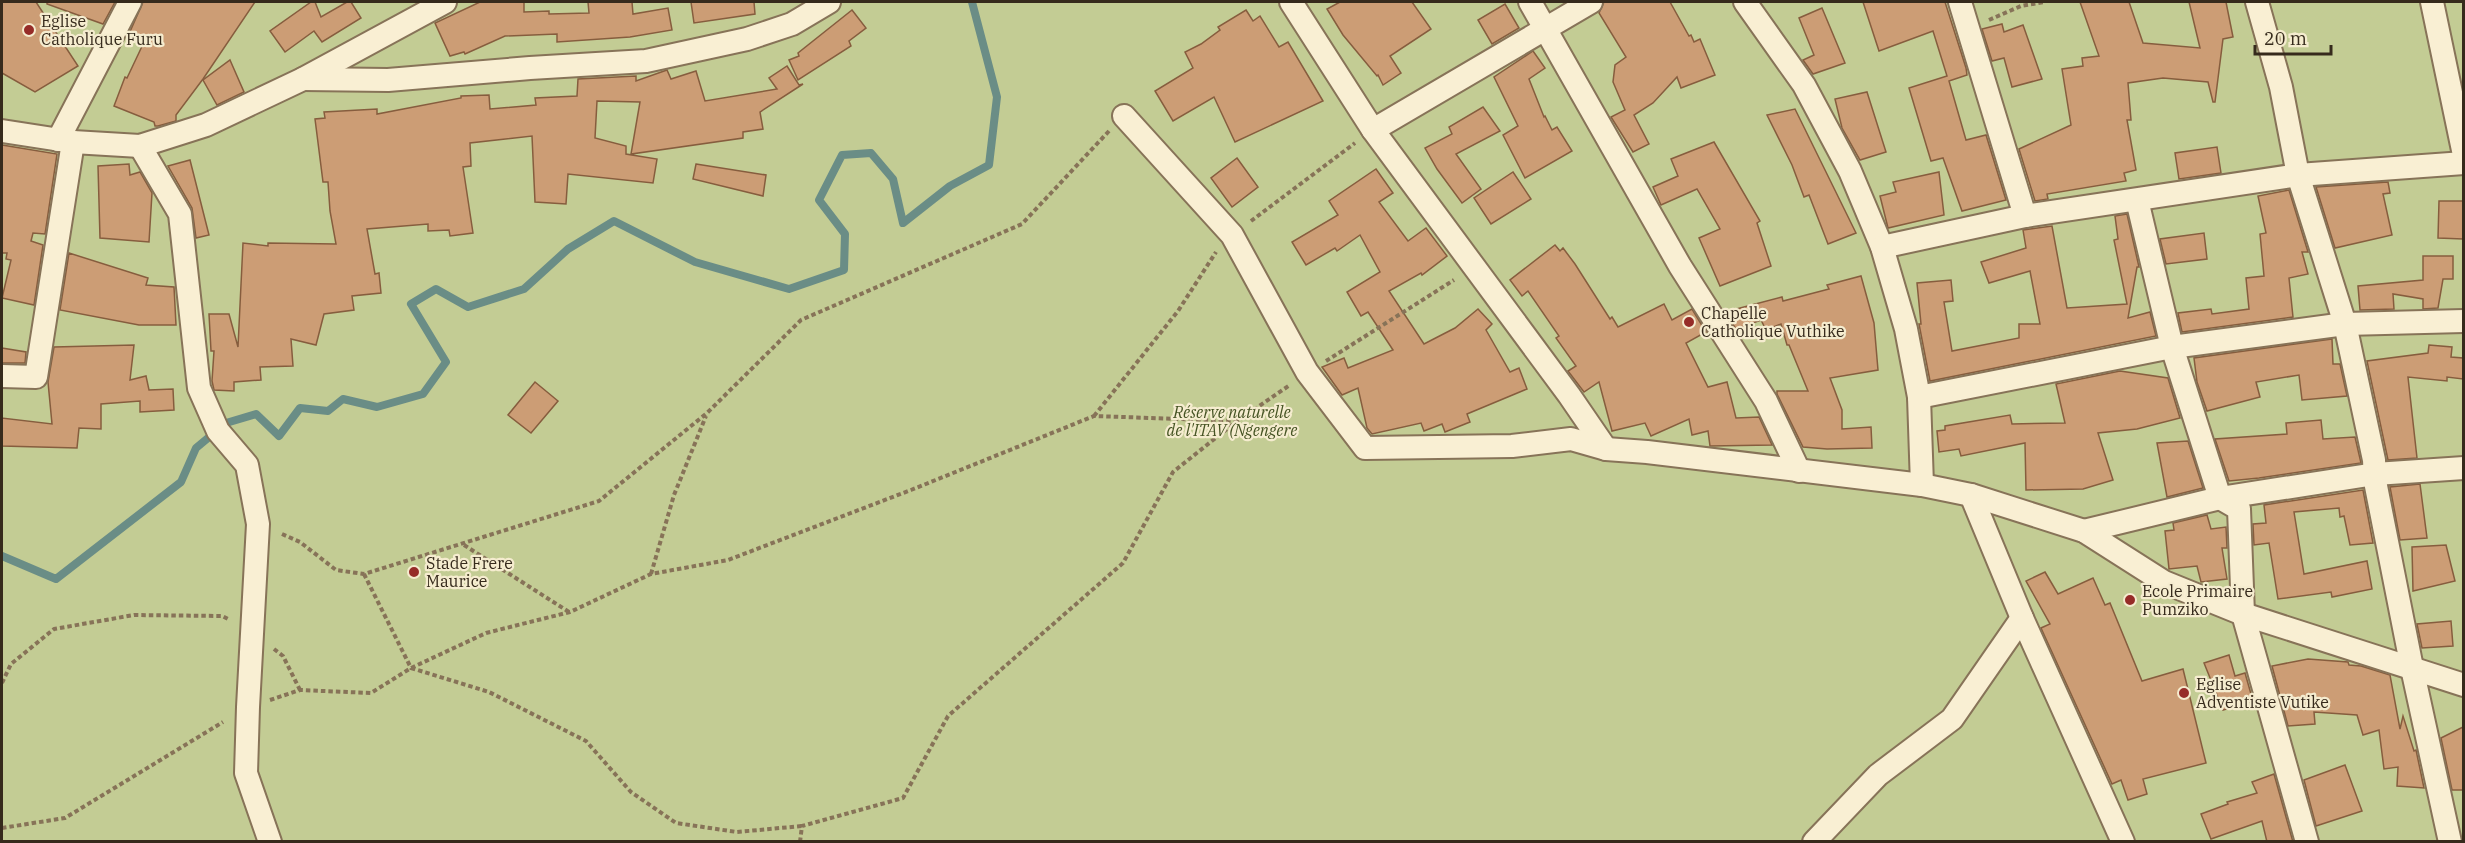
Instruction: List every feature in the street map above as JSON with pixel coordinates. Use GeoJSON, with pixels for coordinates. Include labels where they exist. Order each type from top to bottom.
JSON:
{"type":"FeatureCollection","features":[{"type":"Feature","properties":{"kind":"street"},"geometry":{"type":"LineString","coordinates":[[2,376],[36,377],[65,141],[130,2]]}},
{"type":"Feature","properties":{"kind":"street"},"geometry":{"type":"LineString","coordinates":[[2,131],[65,141],[140,146],[206,125],[303,79],[446,2]]}},
{"type":"Feature","properties":{"kind":"street"},"geometry":{"type":"LineString","coordinates":[[303,79],[388,80],[646,61],[747,39],[792,24],[829,2]]}},
{"type":"Feature","properties":{"kind":"street"},"geometry":{"type":"LineString","coordinates":[[1292,2],[1373,130],[1606,449]]}},
{"type":"Feature","properties":{"kind":"street"},"geometry":{"type":"LineString","coordinates":[[1530,2],[1680,266],[1766,401],[1799,471]]}},
{"type":"Feature","properties":{"kind":"street"},"geometry":{"type":"LineString","coordinates":[[1373,130],[1591,2]]}},
{"type":"Feature","properties":{"kind":"street"},"geometry":{"type":"LineString","coordinates":[[1745,2],[1804,85],[1850,171],[1882,247],[1906,328],[1919,397],[1922,485]]}},
{"type":"Feature","properties":{"kind":"street"},"geometry":{"type":"LineString","coordinates":[[1960,2],[2025,216]]}},
{"type":"Feature","properties":{"kind":"street"},"geometry":{"type":"LineString","coordinates":[[2257,2],[2281,87],[2298,175],[2345,324],[2412,668],[2450,842]]}},
{"type":"Feature","properties":{"kind":"street"},"geometry":{"type":"LineString","coordinates":[[2432,2],[2463,155]]}},
{"type":"Feature","properties":{"kind":"street"},"geometry":{"type":"LineString","coordinates":[[1124,116],[1232,236],[1307,372],[1365,448],[1512,446],[1571,439],[1606,449],[1922,485],[1971,495],[2084,531],[2164,582],[2243,614],[2463,685]]}},
{"type":"Feature","properties":{"kind":"street"},"geometry":{"type":"LineString","coordinates":[[140,146],[180,214],[199,388],[213,423],[247,465],[258,524],[246,773],[270,842]]}},
{"type":"Feature","properties":{"kind":"street"},"geometry":{"type":"LineString","coordinates":[[1882,247],[2025,216],[2298,175],[2463,163]]}},
{"type":"Feature","properties":{"kind":"street"},"geometry":{"type":"LineString","coordinates":[[2137,200],[2172,347],[2220,498],[2239,509],[2243,614],[2307,842]]}},
{"type":"Feature","properties":{"kind":"street"},"geometry":{"type":"LineString","coordinates":[[1919,397],[2172,347],[2345,324],[2463,321]]}},
{"type":"Feature","properties":{"kind":"street"},"geometry":{"type":"LineString","coordinates":[[2084,531],[2220,498],[2375,474],[2463,468]]}},
{"type":"Feature","properties":{"kind":"street"},"geometry":{"type":"LineString","coordinates":[[1971,495],[2022,618],[2123,842]]}},
{"type":"Feature","properties":{"kind":"street"},"geometry":{"type":"LineString","coordinates":[[1814,842],[1878,775],[1952,718],[2022,618]]}},
{"type":"Feature","properties":{"kind":"path"},"geometry":{"type":"LineString","coordinates":[[1968,29],[2021,6],[2045,2]]}},
{"type":"Feature","properties":{"kind":"path"},"geometry":{"type":"LineString","coordinates":[[258,524],[300,542],[336,570],[364,574],[598,501],[707,413],[801,320],[1022,224],[1124,116]]}},
{"type":"Feature","properties":{"kind":"path"},"geometry":{"type":"LineString","coordinates":[[364,574],[411,668],[489,692],[586,741],[631,792],[676,823],[737,832],[802,826],[903,798],[948,716],[1123,563],[1173,472],[1237,421],[1307,372],[1475,267]]}},
{"type":"Feature","properties":{"kind":"path"},"geometry":{"type":"LineString","coordinates":[[651,574],[674,495],[707,413]]}},
{"type":"Feature","properties":{"kind":"path"},"geometry":{"type":"LineString","coordinates":[[2,828],[65,818],[248,707],[300,690],[370,693],[411,668],[486,633],[570,612],[651,574],[728,560],[1095,416],[1237,421]]}},
{"type":"Feature","properties":{"kind":"path"},"geometry":{"type":"LineString","coordinates":[[464,544],[570,612]]}},
{"type":"Feature","properties":{"kind":"path"},"geometry":{"type":"LineString","coordinates":[[2,683],[11,664],[54,629],[134,615],[222,616],[252,632],[283,656],[300,690]]}},
{"type":"Feature","properties":{"kind":"path"},"geometry":{"type":"LineString","coordinates":[[800,842],[802,826]]}},
{"type":"Feature","properties":{"kind":"green space","name":"Réserve naturelle de l'ITAV (Ngengere"},"geometry":{"type":"Polygon","coordinates":[[[2,2],[2463,2],[2463,841],[2,842],[2,2]]]}},
{"type":"Feature","properties":{"kind":"building"},"geometry":{"type":"Polygon","coordinates":[[[2,2],[36,2],[78,66],[35,92],[2,73],[2,2]]]}},
{"type":"Feature","properties":{"kind":"building"},"geometry":{"type":"Polygon","coordinates":[[[47,2],[115,2],[103,24],[47,4],[47,2]]]}},
{"type":"Feature","properties":{"kind":"building"},"geometry":{"type":"Polygon","coordinates":[[[143,2],[255,2],[176,115],[176,121],[158,126],[155,126],[154,122],[114,106],[125,77],[127,78],[145,40],[129,34],[143,2]]]}},
{"type":"Feature","properties":{"kind":"building"},"geometry":{"type":"Polygon","coordinates":[[[311,2],[315,2],[321,17],[351,2],[361,18],[322,42],[314,31],[285,52],[270,31],[311,2]]]}},
{"type":"Feature","properties":{"kind":"building"},"geometry":{"type":"Polygon","coordinates":[[[480,2],[524,2],[524,12],[549,11],[549,14],[589,13],[588,2],[632,2],[633,14],[668,8],[672,30],[630,37],[557,42],[557,34],[505,36],[465,54],[464,52],[450,56],[435,23],[480,2]]]}},
{"type":"Feature","properties":{"kind":"building"},"geometry":{"type":"Polygon","coordinates":[[[691,2],[754,2],[755,14],[694,23],[691,2]]]}},
{"type":"Feature","properties":{"kind":"building"},"geometry":{"type":"Polygon","coordinates":[[[1340,2],[1412,2],[1431,29],[1390,56],[1401,73],[1383,85],[1378,75],[1343,35],[1327,9],[1340,2]]]}},
{"type":"Feature","properties":{"kind":"building"},"geometry":{"type":"Polygon","coordinates":[[[1604,2],[1670,2],[1689,36],[1691,35],[1694,42],[1700,39],[1715,75],[1681,88],[1677,77],[1653,103],[1634,115],[1649,144],[1633,152],[1611,117],[1625,110],[1613,82],[1615,65],[1626,57],[1599,13],[1604,2]]]}},
{"type":"Feature","properties":{"kind":"building"},"geometry":{"type":"Polygon","coordinates":[[[1863,2],[1945,2],[1966,68],[1967,75],[1949,81],[1966,140],[1986,135],[2006,200],[1962,211],[1943,158],[1931,161],[1909,88],[1947,76],[1933,31],[1879,51],[1863,2]]]}},
{"type":"Feature","properties":{"kind":"building"},"geometry":{"type":"Polygon","coordinates":[[[2080,2],[2129,2],[2143,43],[2200,48],[2189,2],[2226,2],[2233,37],[2223,39],[2215,102],[2213,102],[2208,82],[2163,78],[2128,83],[2131,120],[2127,120],[2136,170],[2124,173],[2126,181],[2047,194],[2048,199],[2035,201],[2019,149],[2071,125],[2062,69],[2083,66],[2082,58],[2099,56],[2080,2]]]}},
{"type":"Feature","properties":{"kind":"building"},"geometry":{"type":"Polygon","coordinates":[[[1505,4],[1519,28],[1492,44],[1478,20],[1505,4]]]}},
{"type":"Feature","properties":{"kind":"building"},"geometry":{"type":"Polygon","coordinates":[[[1822,8],[1845,63],[1813,74],[1803,60],[1814,55],[1799,18],[1822,8]]]}},
{"type":"Feature","properties":{"kind":"building"},"geometry":{"type":"Polygon","coordinates":[[[852,10],[866,28],[849,41],[851,46],[798,80],[789,60],[799,56],[798,53],[852,10]]]}},
{"type":"Feature","properties":{"kind":"building"},"geometry":{"type":"Polygon","coordinates":[[[1246,10],[1253,21],[1260,16],[1279,47],[1288,42],[1323,101],[1235,142],[1214,97],[1173,121],[1155,91],[1193,68],[1185,52],[1201,44],[1220,30],[1218,27],[1246,10]]]}},
{"type":"Feature","properties":{"kind":"building"},"geometry":{"type":"Polygon","coordinates":[[[2002,24],[2004,32],[2023,25],[2042,79],[2012,87],[2004,58],[1992,61],[1982,29],[2002,24]]]}},
{"type":"Feature","properties":{"kind":"building"},"geometry":{"type":"Polygon","coordinates":[[[1533,51],[1545,68],[1529,79],[1544,117],[1552,130],[1557,127],[1572,151],[1525,178],[1503,135],[1518,126],[1494,77],[1533,51]]]}},
{"type":"Feature","properties":{"kind":"building"},"geometry":{"type":"Polygon","coordinates":[[[230,60],[244,92],[217,105],[203,80],[230,60]]]}},
{"type":"Feature","properties":{"kind":"building"},"geometry":{"type":"Polygon","coordinates":[[[787,66],[799,85],[803,84],[760,112],[763,129],[743,132],[743,138],[631,154],[640,102],[597,101],[595,138],[626,146],[626,154],[657,159],[653,183],[568,174],[566,204],[535,202],[532,136],[470,143],[471,166],[463,167],[473,233],[450,236],[449,230],[428,231],[428,224],[367,229],[375,274],[379,273],[381,293],[352,296],[354,310],[324,314],[316,345],[291,339],[293,366],[260,367],[261,380],[234,382],[234,391],[214,390],[212,381],[214,351],[211,351],[209,314],[229,314],[238,347],[243,243],[268,246],[268,243],[336,244],[328,182],[323,182],[315,119],[325,118],[324,112],[377,109],[377,114],[461,98],[461,96],[489,95],[490,109],[536,105],[535,98],[577,96],[578,79],[636,76],[636,81],[667,70],[671,79],[696,71],[705,101],[777,89],[769,78],[787,66]]]}},
{"type":"Feature","properties":{"kind":"building"},"geometry":{"type":"Polygon","coordinates":[[[1867,92],[1886,152],[1860,160],[1842,128],[1835,99],[1867,92]]]}},
{"type":"Feature","properties":{"kind":"building"},"geometry":{"type":"Polygon","coordinates":[[[1483,107],[1500,131],[1456,154],[1481,189],[1462,203],[1425,148],[1452,134],[1449,127],[1483,107]]]}},
{"type":"Feature","properties":{"kind":"building"},"geometry":{"type":"Polygon","coordinates":[[[1795,109],[1856,233],[1828,244],[1809,195],[1804,197],[1792,165],[1767,115],[1795,109]]]}},
{"type":"Feature","properties":{"kind":"building"},"geometry":{"type":"Polygon","coordinates":[[[1714,142],[1760,221],[1757,223],[1771,266],[1720,286],[1699,238],[1720,229],[1697,189],[1661,205],[1653,187],[1678,176],[1671,159],[1714,142]]]}},
{"type":"Feature","properties":{"kind":"building"},"geometry":{"type":"Polygon","coordinates":[[[2,145],[57,154],[45,234],[33,233],[31,241],[43,245],[34,305],[2,298],[11,260],[6,259],[7,253],[2,253],[2,145]]]}},
{"type":"Feature","properties":{"kind":"building"},"geometry":{"type":"Polygon","coordinates":[[[2217,147],[2221,173],[2179,179],[2175,153],[2217,147]]]}},
{"type":"Feature","properties":{"kind":"building"},"geometry":{"type":"Polygon","coordinates":[[[1237,158],[1258,187],[1232,207],[1211,178],[1237,158]]]}},
{"type":"Feature","properties":{"kind":"building"},"geometry":{"type":"Polygon","coordinates":[[[190,160],[209,235],[196,238],[192,208],[168,166],[190,160]]]}},
{"type":"Feature","properties":{"kind":"building"},"geometry":{"type":"Polygon","coordinates":[[[129,164],[130,175],[140,172],[152,193],[149,242],[100,238],[98,166],[129,164]]]}},
{"type":"Feature","properties":{"kind":"building"},"geometry":{"type":"Polygon","coordinates":[[[696,164],[766,175],[763,196],[693,179],[696,164]]]}},
{"type":"Feature","properties":{"kind":"building"},"geometry":{"type":"Polygon","coordinates":[[[1376,169],[1393,193],[1379,202],[1408,241],[1426,228],[1447,256],[1422,275],[1421,273],[1389,291],[1424,344],[1455,328],[1478,309],[1492,324],[1486,330],[1510,372],[1519,368],[1527,389],[1467,414],[1470,422],[1445,432],[1442,424],[1424,431],[1421,423],[1372,434],[1367,428],[1358,388],[1342,395],[1322,367],[1344,358],[1348,368],[1393,350],[1368,312],[1361,316],[1347,292],[1380,272],[1360,235],[1337,251],[1335,248],[1306,265],[1292,242],[1338,215],[1329,201],[1376,169]]]}},
{"type":"Feature","properties":{"kind":"building"},"geometry":{"type":"Polygon","coordinates":[[[1513,172],[1531,199],[1491,224],[1474,198],[1513,172]]]}},
{"type":"Feature","properties":{"kind":"building"},"geometry":{"type":"Polygon","coordinates":[[[1939,172],[1944,215],[1888,228],[1880,196],[1896,192],[1893,182],[1939,172]]]}},
{"type":"Feature","properties":{"kind":"building"},"geometry":{"type":"Polygon","coordinates":[[[2388,182],[2390,193],[2383,194],[2392,235],[2335,248],[2316,187],[2388,182]]]}},
{"type":"Feature","properties":{"kind":"building"},"geometry":{"type":"Polygon","coordinates":[[[2289,190],[2308,252],[2302,252],[2308,274],[2289,278],[2293,317],[2182,332],[2178,313],[2211,309],[2212,314],[2249,309],[2246,278],[2264,276],[2260,234],[2266,233],[2258,196],[2289,190]]]}},
{"type":"Feature","properties":{"kind":"building"},"geometry":{"type":"Polygon","coordinates":[[[2439,201],[2463,201],[2463,239],[2438,238],[2439,201]]]}},
{"type":"Feature","properties":{"kind":"building"},"geometry":{"type":"Polygon","coordinates":[[[2127,214],[2139,267],[2137,267],[2128,318],[2150,312],[2156,336],[1930,381],[1919,324],[1921,324],[1917,283],[1951,280],[1953,301],[1944,302],[1952,351],[2019,338],[2019,324],[2040,324],[2030,271],[1989,283],[1981,262],[2026,248],[2023,230],[2052,226],[2067,308],[2127,304],[2114,240],[2118,239],[2115,216],[2127,214]]]}},
{"type":"Feature","properties":{"kind":"building"},"geometry":{"type":"Polygon","coordinates":[[[2204,233],[2207,259],[2166,264],[2160,239],[2204,233]]]}},
{"type":"Feature","properties":{"kind":"building"},"geometry":{"type":"Polygon","coordinates":[[[1555,245],[1560,251],[1563,248],[1610,319],[1612,317],[1618,327],[1664,304],[1672,320],[1692,309],[1706,332],[1686,343],[1708,387],[1727,382],[1736,418],[1759,417],[1772,445],[1710,446],[1708,431],[1692,435],[1689,419],[1651,436],[1645,423],[1612,431],[1599,382],[1584,392],[1568,371],[1576,366],[1556,338],[1559,336],[1528,291],[1522,296],[1510,280],[1555,245]]]}},
{"type":"Feature","properties":{"kind":"building"},"geometry":{"type":"Polygon","coordinates":[[[69,253],[148,278],[146,285],[174,287],[176,325],[139,325],[60,310],[69,253]]]}},
{"type":"Feature","properties":{"kind":"building"},"geometry":{"type":"Polygon","coordinates":[[[2423,256],[2453,256],[2453,279],[2443,279],[2438,308],[2423,309],[2423,299],[2393,294],[2394,309],[2360,310],[2358,286],[2423,280],[2423,256]]]}},
{"type":"Feature","properties":{"kind":"building"},"geometry":{"type":"Polygon","coordinates":[[[1861,276],[1874,323],[1878,370],[1830,378],[1842,410],[1842,429],[1871,427],[1872,448],[1803,447],[1777,394],[1777,391],[1808,391],[1789,345],[1787,345],[1781,324],[1766,330],[1761,320],[1736,329],[1725,312],[1782,297],[1783,301],[1829,289],[1827,285],[1861,276]]]}},
{"type":"Feature","properties":{"kind":"building"},"geometry":{"type":"Polygon","coordinates":[[[2332,339],[2333,364],[2340,364],[2347,396],[2302,400],[2299,375],[2256,382],[2260,397],[2207,411],[2197,382],[2194,358],[2332,339]]]}},
{"type":"Feature","properties":{"kind":"building"},"geometry":{"type":"Polygon","coordinates":[[[134,345],[130,380],[146,376],[149,390],[173,389],[174,410],[140,412],[140,401],[101,404],[101,429],[79,428],[77,448],[2,446],[2,418],[52,424],[48,382],[54,347],[134,345]]]}},
{"type":"Feature","properties":{"kind":"building"},"geometry":{"type":"Polygon","coordinates":[[[2429,345],[2452,347],[2451,357],[2463,358],[2463,379],[2447,377],[2447,381],[2408,377],[2417,458],[2388,460],[2367,361],[2428,353],[2429,345]]]}},
{"type":"Feature","properties":{"kind":"building"},"geometry":{"type":"Polygon","coordinates":[[[2,348],[26,352],[25,363],[2,363],[2,348]]]}},
{"type":"Feature","properties":{"kind":"building"},"geometry":{"type":"Polygon","coordinates":[[[2120,371],[2168,378],[2180,418],[2137,429],[2098,433],[2113,480],[2083,489],[2026,490],[2025,443],[1961,456],[1959,449],[1939,452],[1937,431],[1945,430],[1945,426],[2010,415],[2012,424],[2065,423],[2056,384],[2120,371]]]}},
{"type":"Feature","properties":{"kind":"building"},"geometry":{"type":"Polygon","coordinates":[[[535,382],[558,401],[531,433],[508,415],[535,382]]]}},
{"type":"Feature","properties":{"kind":"building"},"geometry":{"type":"Polygon","coordinates":[[[2321,420],[2323,439],[2355,437],[2361,463],[2229,481],[2215,439],[2287,434],[2286,423],[2321,420]]]}},
{"type":"Feature","properties":{"kind":"building"},"geometry":{"type":"Polygon","coordinates":[[[2188,441],[2203,488],[2167,497],[2157,443],[2188,441]]]}},
{"type":"Feature","properties":{"kind":"building"},"geometry":{"type":"Polygon","coordinates":[[[2420,484],[2427,538],[2400,540],[2390,487],[2420,484]]]}},
{"type":"Feature","properties":{"kind":"building"},"geometry":{"type":"Polygon","coordinates":[[[2363,490],[2373,543],[2350,545],[2344,516],[2340,517],[2339,508],[2294,512],[2304,574],[2367,561],[2372,589],[2332,597],[2331,592],[2278,599],[2269,543],[2254,545],[2253,524],[2266,523],[2264,505],[2363,490]]]}},
{"type":"Feature","properties":{"kind":"building"},"geometry":{"type":"Polygon","coordinates":[[[2207,515],[2211,529],[2226,527],[2227,548],[2222,548],[2227,579],[2201,582],[2197,566],[2169,569],[2165,531],[2174,530],[2173,523],[2207,515]]]}},
{"type":"Feature","properties":{"kind":"building"},"geometry":{"type":"Polygon","coordinates":[[[2446,545],[2455,581],[2413,591],[2412,547],[2446,545]]]}},
{"type":"Feature","properties":{"kind":"building"},"geometry":{"type":"Polygon","coordinates":[[[2045,572],[2058,594],[2093,578],[2105,605],[2110,603],[2142,681],[2183,669],[2206,763],[2143,779],[2147,794],[2128,800],[2121,780],[2112,784],[2041,628],[2050,624],[2026,581],[2045,572]]]}},
{"type":"Feature","properties":{"kind":"building"},"geometry":{"type":"Polygon","coordinates":[[[2451,621],[2453,646],[2422,648],[2417,624],[2451,621]]]}},
{"type":"Feature","properties":{"kind":"building"},"geometry":{"type":"Polygon","coordinates":[[[2229,655],[2235,676],[2245,673],[2253,701],[2223,710],[2204,663],[2229,655]]]}},
{"type":"Feature","properties":{"kind":"building"},"geometry":{"type":"Polygon","coordinates":[[[2308,659],[2348,662],[2349,665],[2361,666],[2390,675],[2400,729],[2403,716],[2414,751],[2416,750],[2424,788],[2397,786],[2398,767],[2384,769],[2379,730],[2363,735],[2357,715],[2314,712],[2315,724],[2288,726],[2272,666],[2308,659]]]}},
{"type":"Feature","properties":{"kind":"building"},"geometry":{"type":"Polygon","coordinates":[[[2463,727],[2463,790],[2452,790],[2441,738],[2463,727]]]}},
{"type":"Feature","properties":{"kind":"building"},"geometry":{"type":"Polygon","coordinates":[[[2345,765],[2362,811],[2316,826],[2304,780],[2345,765]]]}},
{"type":"Feature","properties":{"kind":"building"},"geometry":{"type":"Polygon","coordinates":[[[2274,774],[2293,842],[2267,842],[2262,821],[2211,839],[2201,814],[2228,804],[2227,802],[2257,793],[2252,782],[2274,774]]]}},
{"type":"Feature","properties":{"kind":"waterway"},"geometry":{"type":"LineString","coordinates":[[2,556],[56,579],[181,482],[196,448],[226,423],[256,414],[279,436],[300,408],[328,411],[343,399],[377,407],[423,394],[446,362],[411,304],[436,289],[468,307],[524,289],[568,249],[614,221],[695,262],[789,289],[844,270],[845,234],[819,200],[842,155],[871,153],[893,179],[903,223],[950,186],[989,165],[997,97],[972,2]]}},
{"type":"Feature","properties":{"kind":"place","name":"Eglise Catholique Furu"},"geometry":{"type":"Point","coordinates":[29,30]}},
{"type":"Feature","properties":{"kind":"place","name":"Chapelle Catholique Vuthike"},"geometry":{"type":"Point","coordinates":[1689,322]}},
{"type":"Feature","properties":{"kind":"place","name":"Stade Frere Maurice"},"geometry":{"type":"Point","coordinates":[414,572]}},
{"type":"Feature","properties":{"kind":"place","name":"Ecole Primaire Pumziko"},"geometry":{"type":"Point","coordinates":[2130,600]}},
{"type":"Feature","properties":{"kind":"place","name":"Eglise Adventiste Vutike"},"geometry":{"type":"Point","coordinates":[2184,693]}}]}
